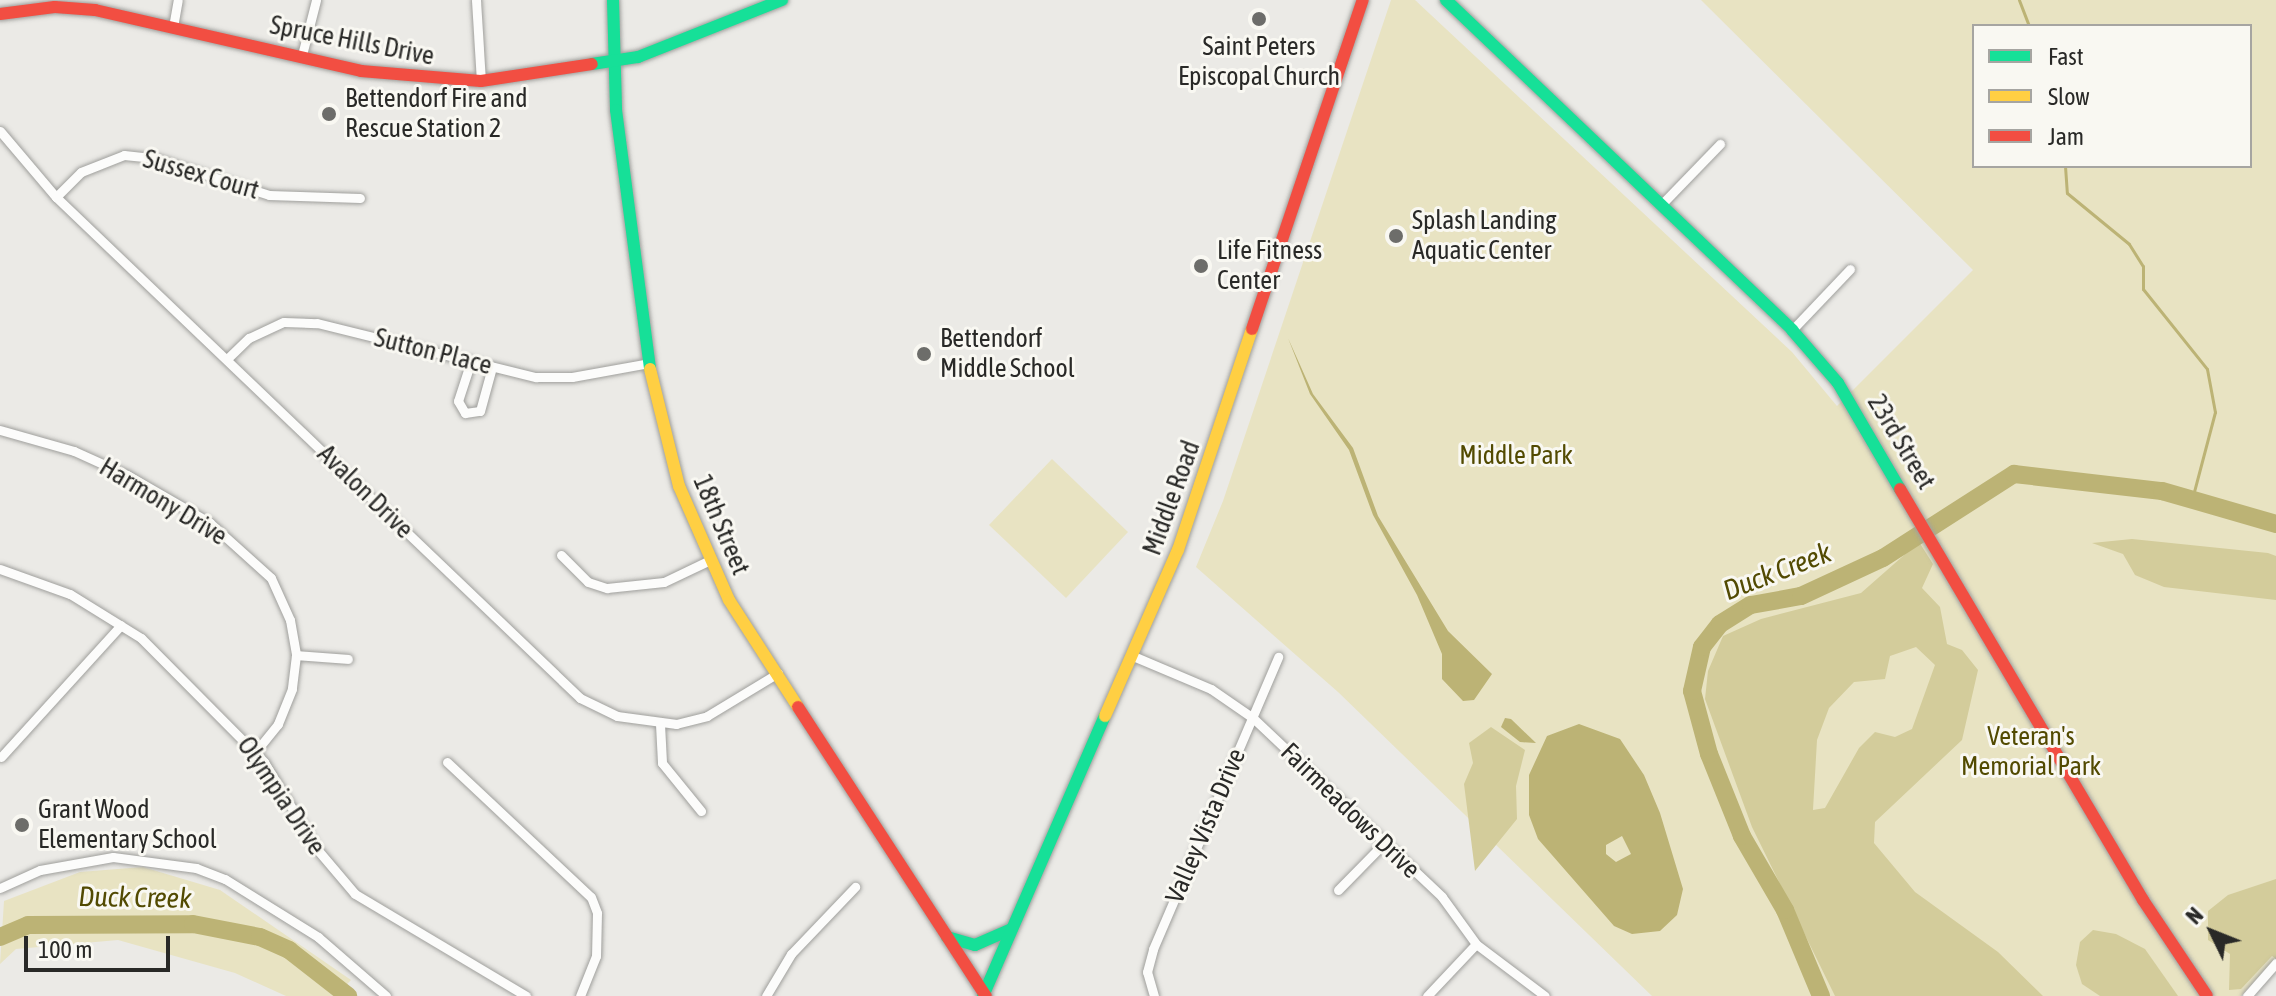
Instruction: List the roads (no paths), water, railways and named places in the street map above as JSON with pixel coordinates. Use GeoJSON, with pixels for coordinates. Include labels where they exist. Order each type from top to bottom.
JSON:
{"type":"FeatureCollection","features":[{"type":"Feature","properties":{"kind":"street"},"geometry":{"type":"LineString","coordinates":[[173,27],[178,0]]}},
{"type":"Feature","properties":{"kind":"street"},"geometry":{"type":"LineString","coordinates":[[302,55],[316,0]]}},
{"type":"Feature","properties":{"kind":"street"},"geometry":{"type":"LineString","coordinates":[[476,0],[481,81]]}},
{"type":"Feature","properties":{"kind":"street","name":"18th Street"},"geometry":{"type":"LineString","coordinates":[[613,0],[614,63],[625,202],[649,363],[679,486],[708,561],[984,995]]}},
{"type":"Feature","properties":{"kind":"street","name":"Spruce Hills Drive"},"geometry":{"type":"LineString","coordinates":[[0,14],[55,3],[387,75],[481,81],[614,63],[691,40],[782,0]]}},
{"type":"Feature","properties":{"kind":"street","name":"Middle Road"},"geometry":{"type":"LineString","coordinates":[[984,995],[1133,656],[1194,507],[1363,0]]}},
{"type":"Feature","properties":{"kind":"street","name":"23rd Street"},"geometry":{"type":"LineString","coordinates":[[1446,0],[1792,330],[1852,402],[2143,900],[2207,996]]}},
{"type":"Feature","properties":{"kind":"street","name":"Avalon Drive"},"geometry":{"type":"LineString","coordinates":[[0,131],[56,197],[228,358],[580,698],[617,716],[660,724],[707,716],[778,673]]}},
{"type":"Feature","properties":{"kind":"street"},"geometry":{"type":"LineString","coordinates":[[1661,205],[1720,144]]}},
{"type":"Feature","properties":{"kind":"street","name":"Sussex Court"},"geometry":{"type":"LineString","coordinates":[[56,197],[81,172],[124,155],[154,158],[269,195],[360,198]]}},
{"type":"Feature","properties":{"kind":"street"},"geometry":{"type":"LineString","coordinates":[[1792,330],[1850,269]]}},
{"type":"Feature","properties":{"kind":"street","name":"Sutton Place"},"geometry":{"type":"LineString","coordinates":[[228,358],[249,338],[284,322],[317,323],[536,377],[572,377],[649,363]]}},
{"type":"Feature","properties":{"kind":"street"},"geometry":{"type":"LineString","coordinates":[[471,361],[458,401],[465,413],[480,411],[492,367]]}},
{"type":"Feature","properties":{"kind":"street","name":"Harmony Drive"},"geometry":{"type":"LineString","coordinates":[[0,430],[74,451],[210,523],[271,578],[284,600],[296,655],[285,710],[255,752]]}},
{"type":"Feature","properties":{"kind":"street"},"geometry":{"type":"LineString","coordinates":[[561,555],[588,582],[607,588],[664,582],[708,561]]}},
{"type":"Feature","properties":{"kind":"street","name":"Olympia Drive"},"geometry":{"type":"LineString","coordinates":[[0,569],[70,594],[121,625],[172,664],[255,752],[316,848],[355,894],[526,996]]}},
{"type":"Feature","properties":{"kind":"street"},"geometry":{"type":"LineString","coordinates":[[1,757],[121,625]]}},
{"type":"Feature","properties":{"kind":"street"},"geometry":{"type":"LineString","coordinates":[[296,655],[348,659]]}},
{"type":"Feature","properties":{"kind":"street","name":"Fairmeadows Drive"},"geometry":{"type":"LineString","coordinates":[[1133,656],[1211,689],[1253,718],[1442,897],[1476,944],[1545,996]]}},
{"type":"Feature","properties":{"kind":"street","name":"Valley Vista Drive"},"geometry":{"type":"LineString","coordinates":[[1154,996],[1147,972],[1153,949],[1278,657]]}},
{"type":"Feature","properties":{"kind":"street"},"geometry":{"type":"LineString","coordinates":[[660,724],[662,763],[701,811]]}},
{"type":"Feature","properties":{"kind":"street"},"geometry":{"type":"LineString","coordinates":[[447,762],[591,897],[597,913],[596,956],[580,996]]}},
{"type":"Feature","properties":{"kind":"street"},"geometry":{"type":"LineString","coordinates":[[1338,890],[1383,844]]}},
{"type":"Feature","properties":{"kind":"street"},"geometry":{"type":"LineString","coordinates":[[0,888],[74,861],[113,857],[196,868],[225,879],[318,937],[386,996]]}},
{"type":"Feature","properties":{"kind":"street"},"geometry":{"type":"LineString","coordinates":[[766,996],[791,954],[855,887]]}},
{"type":"Feature","properties":{"kind":"street"},"geometry":{"type":"LineString","coordinates":[[947,937],[975,945],[1012,929]]}},
{"type":"Feature","properties":{"kind":"street"},"geometry":{"type":"LineString","coordinates":[[1427,996],[1476,944]]}},
{"type":"Feature","properties":{"kind":"street"},"geometry":{"type":"LineString","coordinates":[[2247,996],[2276,963]]}},
{"type":"Feature","properties":{"kind":"waterway"},"geometry":{"type":"LineString","coordinates":[[2019,0],[2028,24]]}},
{"type":"Feature","properties":{"kind":"waterway"},"geometry":{"type":"LineString","coordinates":[[2065,168],[2067,193],[2129,244],[2143,266],[2143,289],[2207,369],[2215,412],[2192,499]]}},
{"type":"Feature","properties":{"kind":"waterway","name":"Duck Creek"},"geometry":{"type":"LineString","coordinates":[[1821,996],[1785,910],[1742,836],[1709,754],[1692,691],[1702,647],[1720,624],[1751,605],[1801,596],[1883,558],[2014,474],[2162,491],[2276,524]]}},
{"type":"Feature","properties":{"kind":"waterway","name":"Duck Creek"},"geometry":{"type":"LineString","coordinates":[[0,937],[28,925],[193,924],[260,937],[289,950],[348,996]]}},
{"type":"Feature","properties":{"kind":"place","name":"Saint Peters Episcopal Church"},"geometry":{"type":"Point","coordinates":[1259,19]}},
{"type":"Feature","properties":{"kind":"place","name":"Bettendorf Fire and Rescue Station 2"},"geometry":{"type":"Point","coordinates":[329,114]}},
{"type":"Feature","properties":{"kind":"place","name":"Splash Landing Aquatic Center"},"geometry":{"type":"Point","coordinates":[1396,236]}},
{"type":"Feature","properties":{"kind":"place","name":"Life Fitness Center"},"geometry":{"type":"Point","coordinates":[1201,266]}},
{"type":"Feature","properties":{"kind":"place","name":"Bettendorf Middle School"},"geometry":{"type":"Point","coordinates":[924,354]}},
{"type":"Feature","properties":{"kind":"place","name":"Grant Wood Elementary School"},"geometry":{"type":"Point","coordinates":[22,825]}},
{"type":"Feature","properties":{"kind":"park label","name":"Middle Park"},"geometry":{"type":"Point","coordinates":[1516,456]}},
{"type":"Feature","properties":{"kind":"park label","name":"Veteran's Memorial Park"},"geometry":{"type":"Point","coordinates":[2031,752]}}]}
